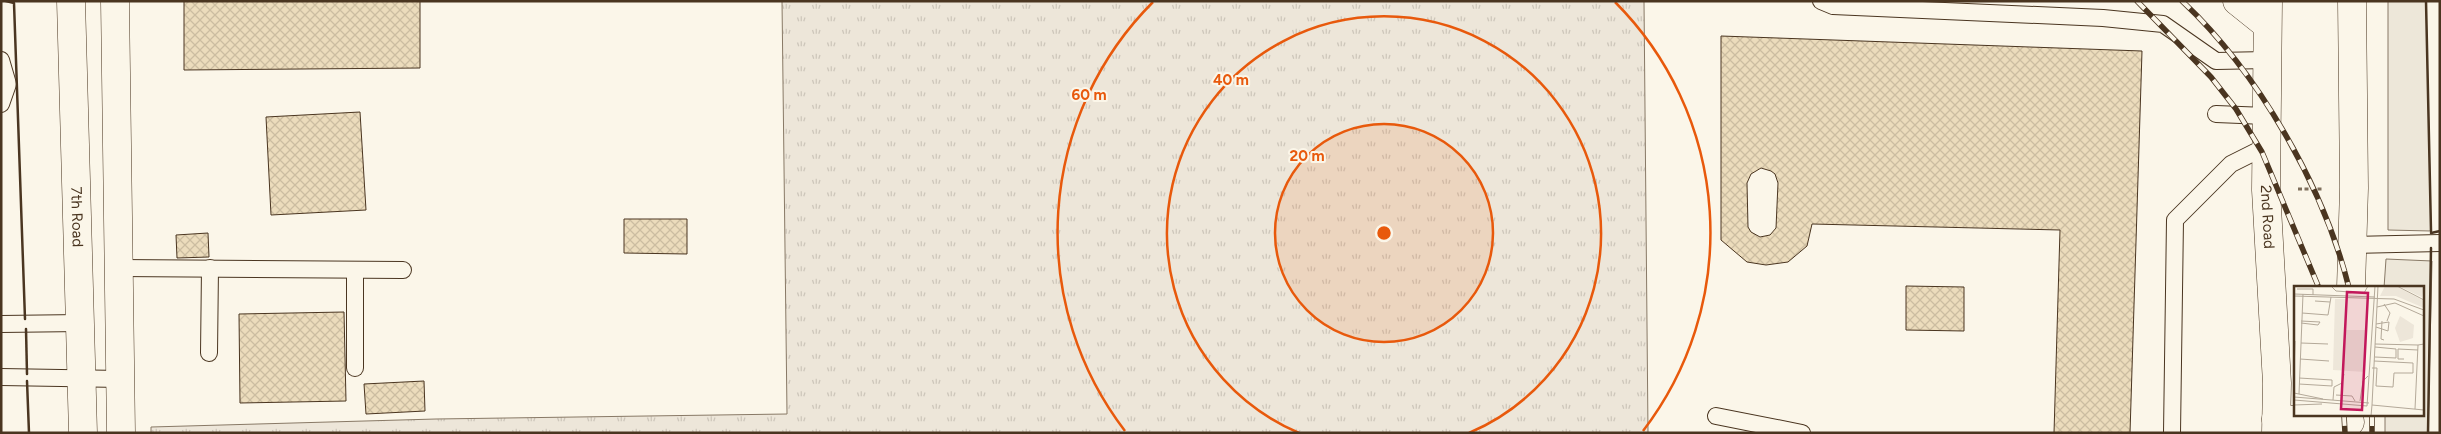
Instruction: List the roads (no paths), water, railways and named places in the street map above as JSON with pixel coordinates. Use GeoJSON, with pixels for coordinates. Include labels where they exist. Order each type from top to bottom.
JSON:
{"type":"FeatureCollection","features":[{"type":"Feature","properties":{"kind":"street","name":"7th Road"},"geometry":{"type":"LineString","coordinates":[[71,1],[83,378],[83,433]]}},
{"type":"Feature","properties":{"kind":"street"},"geometry":{"type":"LineString","coordinates":[[115,1],[121,433]]}},
{"type":"Feature","properties":{"kind":"street"},"geometry":{"type":"LineString","coordinates":[[2237,1],[2268,13]]}},
{"type":"Feature","properties":{"kind":"street"},"geometry":{"type":"LineString","coordinates":[[2351,286],[2354,188],[2352,1]]}},
{"type":"Feature","properties":{"kind":"street","name":"2nd Road"},"geometry":{"type":"LineString","coordinates":[[2268,13],[2265,147],[2277,383],[2276,426]]}},
{"type":"Feature","properties":{"kind":"street"},"geometry":{"type":"LineString","coordinates":[[2276,426],[2350,423]]}},
{"type":"Feature","properties":{"kind":"lane"},"geometry":{"type":"LineString","coordinates":[[1821,1],[1833,6],[2103,18],[2163,24],[2216,61],[2267,60]]}},
{"type":"Feature","properties":{"kind":"lane"},"geometry":{"type":"LineString","coordinates":[[1,60],[8,84],[1,104]]}},
{"type":"Feature","properties":{"kind":"lane"},"geometry":{"type":"LineString","coordinates":[[2216,114],[2266,116]]}},
{"type":"Feature","properties":{"kind":"lane"},"geometry":{"type":"LineString","coordinates":[[2172,433],[2175,220],[2231,164],[2265,147]]}},
{"type":"Feature","properties":{"kind":"lane"},"geometry":{"type":"LineString","coordinates":[[2352,245],[2440,243]]}},
{"type":"Feature","properties":{"kind":"lane"},"geometry":{"type":"LineString","coordinates":[[119,268],[403,270]]}},
{"type":"Feature","properties":{"kind":"lane"},"geometry":{"type":"LineString","coordinates":[[210,268],[210,354]]}},
{"type":"Feature","properties":{"kind":"lane"},"geometry":{"type":"LineString","coordinates":[[355,270],[355,368]]}},
{"type":"Feature","properties":{"kind":"lane"},"geometry":{"type":"LineString","coordinates":[[1,324],[81,323]]}},
{"type":"Feature","properties":{"kind":"lane"},"geometry":{"type":"LineString","coordinates":[[1,377],[120,379]]}},
{"type":"Feature","properties":{"kind":"lane"},"geometry":{"type":"LineString","coordinates":[[1716,416],[1802,433]]}},
{"type":"Feature","properties":{"kind":"railway"},"geometry":{"type":"LineString","coordinates":[[2137,1],[2211,77],[2236,109],[2262,152],[2318,286]]}},
{"type":"Feature","properties":{"kind":"railway"},"geometry":{"type":"LineString","coordinates":[[2182,1],[2237,62],[2262,96],[2285,133],[2323,211],[2338,250],[2348,286]]}},
{"type":"Feature","properties":{"kind":"railway"},"geometry":{"type":"LineString","coordinates":[[2344,416],[2345,433]]}},
{"type":"Feature","properties":{"kind":"railway"},"geometry":{"type":"LineString","coordinates":[[2372,416],[2372,433]]}}]}
